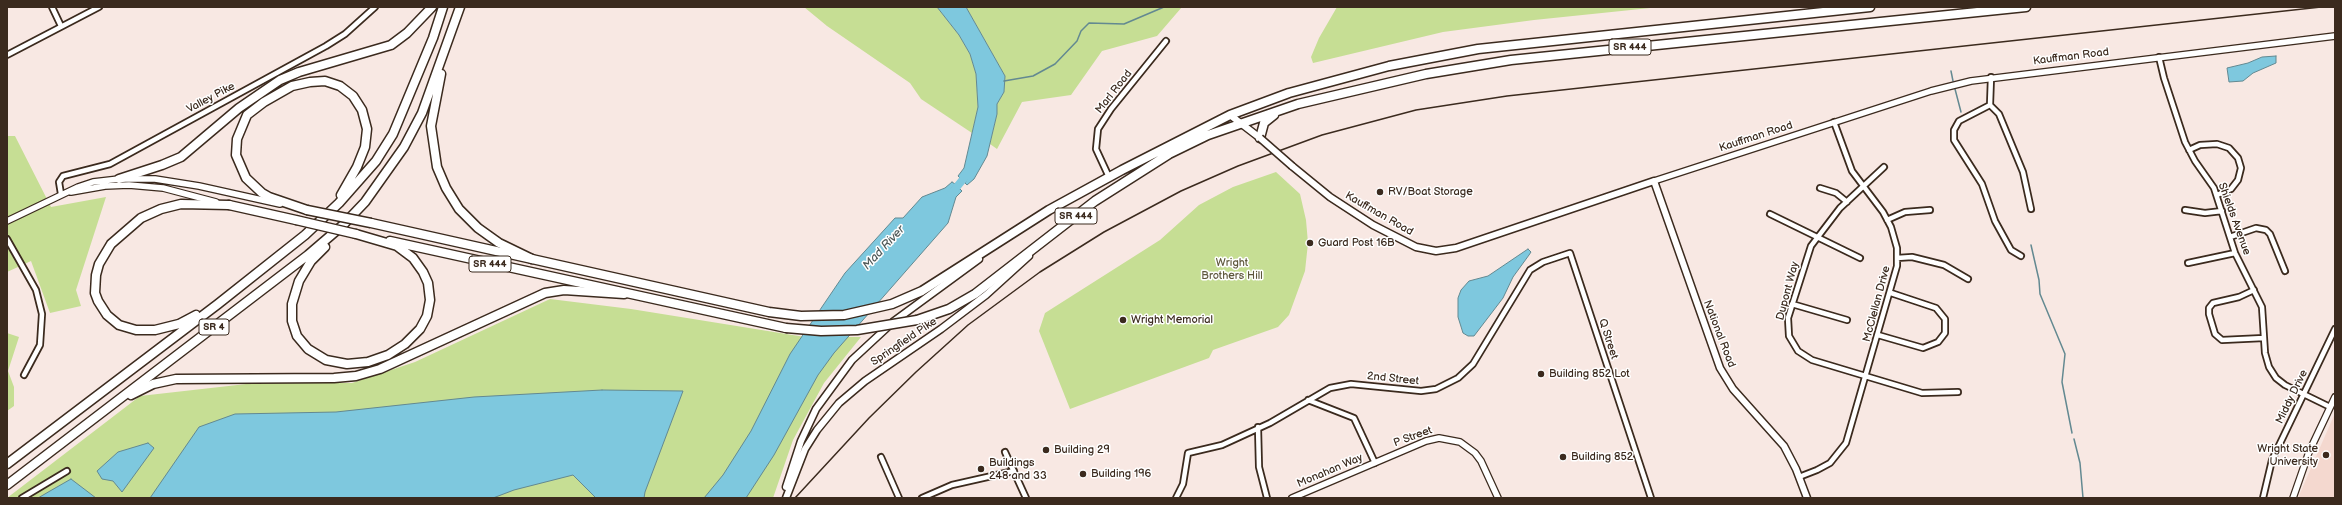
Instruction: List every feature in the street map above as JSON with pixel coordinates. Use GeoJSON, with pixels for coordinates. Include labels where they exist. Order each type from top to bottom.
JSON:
{"type":"FeatureCollection","features":[{"type":"Feature","properties":{"kind":"highway"},"geometry":{"type":"LineString","coordinates":[[119,179],[181,157],[238,108],[280,80],[299,72],[391,45],[407,34],[432,7]]}},
{"type":"Feature","properties":{"kind":"highway","name":"SR 4"},"geometry":{"type":"LineString","coordinates":[[7,464],[218,304],[319,221],[357,184],[376,161],[393,134],[430,45],[443,7]]}},
{"type":"Feature","properties":{"kind":"highway","name":"SR 4"},"geometry":{"type":"LineString","coordinates":[[7,485],[308,255],[343,225],[379,184],[404,147],[422,113],[460,7]]}},
{"type":"Feature","properties":{"kind":"highway","name":"SR 444"},"geometry":{"type":"LineString","coordinates":[[307,210],[723,302],[801,316],[830,316],[858,312],[892,304],[913,296],[945,279],[1038,218],[1109,177],[1230,115],[1270,99],[1403,63],[1478,49],[1870,7]]}},
{"type":"Feature","properties":{"kind":"highway","name":"SR 444"},"geometry":{"type":"LineString","coordinates":[[229,205],[624,294],[786,328],[821,331],[857,330],[917,320],[956,305],[974,294],[1095,201],[1140,171],[1190,143],[1242,122],[1298,104],[1426,74],[1511,60],[2026,7]]}},
{"type":"Feature","properties":{"kind":"highway"},"geometry":{"type":"LineString","coordinates":[[448,43],[431,126],[437,167],[446,188],[459,209],[478,228],[499,243],[532,259]]}},
{"type":"Feature","properties":{"kind":"highway"},"geometry":{"type":"LineString","coordinates":[[307,210],[269,197],[252,185],[238,163],[237,139],[247,115],[264,102],[292,86],[310,82],[325,81],[340,86],[353,96],[362,110],[367,129],[365,147],[347,187],[319,221]]}},
{"type":"Feature","properties":{"kind":"highway"},"geometry":{"type":"LineString","coordinates":[[1260,138],[1262,126],[1269,117],[1348,92]]}},
{"type":"Feature","properties":{"kind":"highway"},"geometry":{"type":"LineString","coordinates":[[218,304],[187,320],[167,328],[136,330],[119,324],[107,315],[98,301],[94,284],[105,253],[120,235],[141,218],[161,209],[181,204],[229,205]]}},
{"type":"Feature","properties":{"kind":"highway"},"geometry":{"type":"LineString","coordinates":[[343,225],[311,261],[299,281],[292,304],[292,321],[297,336],[308,350],[326,360],[347,364],[368,362],[388,355],[405,344],[420,329],[428,316],[430,300],[428,283],[423,272],[413,258],[397,246],[356,234]]}},
{"type":"Feature","properties":{"kind":"highway"},"geometry":{"type":"LineString","coordinates":[[97,416],[152,384],[176,378],[334,378],[356,376],[380,369],[545,293],[564,290],[624,294]]}},
{"type":"Feature","properties":{"kind":"main road","name":"Kauffman Road"},"geometry":{"type":"LineString","coordinates":[[1230,115],[1242,122],[1330,197],[1372,224],[1416,247],[1436,251],[1456,248],[1654,181]]}},
{"type":"Feature","properties":{"kind":"main road","name":"National Road"},"geometry":{"type":"LineString","coordinates":[[1654,181],[1720,368],[1733,389],[1775,434],[1788,454],[1807,498]]}},
{"type":"Feature","properties":{"kind":"main road","name":"Springfield Pike"},"geometry":{"type":"LineString","coordinates":[[783,498],[801,441],[816,409],[852,360],[893,322],[955,276],[1038,218]]}},
{"type":"Feature","properties":{"kind":"main road","name":"Springfield Pike"},"geometry":{"type":"LineString","coordinates":[[786,498],[811,440],[826,418],[846,397],[865,381],[941,329],[986,295],[1063,226]]}},
{"type":"Feature","properties":{"kind":"street"},"geometry":{"type":"LineString","coordinates":[[52,7],[61,26]]}},
{"type":"Feature","properties":{"kind":"street"},"geometry":{"type":"LineString","coordinates":[[7,55],[98,7]]}},
{"type":"Feature","properties":{"kind":"street","name":"Valley Pike"},"geometry":{"type":"LineString","coordinates":[[61,194],[59,182],[63,176],[110,164],[326,46],[345,34],[375,7]]}},
{"type":"Feature","properties":{"kind":"street","name":"Kauffman Road"},"geometry":{"type":"LineString","coordinates":[[1654,181],[1931,91],[1991,77],[2335,36]]}},
{"type":"Feature","properties":{"kind":"street","name":"Marl Road"},"geometry":{"type":"LineString","coordinates":[[1109,177],[1100,160],[1095,141],[1102,121],[1166,42]]}},
{"type":"Feature","properties":{"kind":"street","name":"Shields Avenue"},"geometry":{"type":"LineString","coordinates":[[2159,57],[2164,78],[2189,150],[2212,184],[2217,195],[2235,253],[2263,310],[2266,360],[2272,372],[2285,385],[2330,407]]}},
{"type":"Feature","properties":{"kind":"street"},"geometry":{"type":"LineString","coordinates":[[1991,77],[1990,105],[1999,114],[2023,172],[2031,209]]}},
{"type":"Feature","properties":{"kind":"street"},"geometry":{"type":"LineString","coordinates":[[1990,105],[1959,121],[1954,130],[1954,140],[1982,184],[1995,221],[2011,250],[2021,256]]}},
{"type":"Feature","properties":{"kind":"street","name":"McClellan Drive"},"geometry":{"type":"LineString","coordinates":[[1799,477],[1826,465],[1843,448],[1891,293],[1896,272],[1896,244],[1887,220],[1850,168],[1834,122]]}},
{"type":"Feature","properties":{"kind":"street"},"geometry":{"type":"LineString","coordinates":[[2189,150],[2200,146],[2218,144],[2229,148],[2238,158],[2241,168],[2238,180],[2231,189],[2217,195]]}},
{"type":"Feature","properties":{"kind":"street","name":"Dupont Way"},"geometry":{"type":"LineString","coordinates":[[1884,167],[1847,202],[1817,237],[1806,255],[1792,304],[1787,330],[1791,341],[1798,351],[1812,360],[1922,393],[1958,392]]}},
{"type":"Feature","properties":{"kind":"street"},"geometry":{"type":"LineString","coordinates":[[7,221],[61,194],[93,182],[119,179],[155,180],[199,186],[307,210]]}},
{"type":"Feature","properties":{"kind":"street"},"geometry":{"type":"LineString","coordinates":[[61,194],[105,186],[129,185],[162,188],[229,205]]}},
{"type":"Feature","properties":{"kind":"street"},"geometry":{"type":"LineString","coordinates":[[1820,188],[1836,193],[1847,202]]}},
{"type":"Feature","properties":{"kind":"street"},"geometry":{"type":"LineString","coordinates":[[1887,220],[1905,212],[1930,210]]}},
{"type":"Feature","properties":{"kind":"street"},"geometry":{"type":"LineString","coordinates":[[2185,210],[2205,214],[2222,211]]}},
{"type":"Feature","properties":{"kind":"street"},"geometry":{"type":"LineString","coordinates":[[1770,214],[1860,258]]}},
{"type":"Feature","properties":{"kind":"street"},"geometry":{"type":"LineString","coordinates":[[2230,237],[2256,228],[2266,230],[2270,234],[2285,270]]}},
{"type":"Feature","properties":{"kind":"street"},"geometry":{"type":"LineString","coordinates":[[7,239],[36,290],[42,314],[40,345],[24,375]]}},
{"type":"Feature","properties":{"kind":"street","name":"2nd Street"},"geometry":{"type":"LineString","coordinates":[[1176,498],[1183,484],[1188,453],[1222,445],[1258,427],[1273,422],[1326,390],[1342,385],[1421,391],[1436,389],[1452,382],[1473,364],[1533,267],[1570,253]]}},
{"type":"Feature","properties":{"kind":"street","name":"Q Street"},"geometry":{"type":"LineString","coordinates":[[1570,253],[1651,498]]}},
{"type":"Feature","properties":{"kind":"street"},"geometry":{"type":"LineString","coordinates":[[2188,263],[2235,253]]}},
{"type":"Feature","properties":{"kind":"street"},"geometry":{"type":"LineString","coordinates":[[1897,258],[1912,256],[1944,265],[1968,279]]}},
{"type":"Feature","properties":{"kind":"street"},"geometry":{"type":"LineString","coordinates":[[2254,290],[2239,297],[2213,303],[2209,308],[2209,314],[2215,334],[2222,340],[2264,338]]}},
{"type":"Feature","properties":{"kind":"street"},"geometry":{"type":"LineString","coordinates":[[1878,335],[1923,348],[1938,342],[1945,333],[1945,319],[1936,308],[1891,293]]}},
{"type":"Feature","properties":{"kind":"street"},"geometry":{"type":"LineString","coordinates":[[1792,304],[1847,320]]}},
{"type":"Feature","properties":{"kind":"street","name":"Middy Drive"},"geometry":{"type":"LineString","coordinates":[[2263,498],[2272,460],[2335,329]]}},
{"type":"Feature","properties":{"kind":"street"},"geometry":{"type":"LineString","coordinates":[[2293,498],[2304,463],[2335,397]]}},
{"type":"Feature","properties":{"kind":"street"},"geometry":{"type":"LineString","coordinates":[[1308,400],[1354,418],[1375,462]]}},
{"type":"Feature","properties":{"kind":"street"},"geometry":{"type":"LineString","coordinates":[[1258,427],[1259,467],[1267,498]]}},
{"type":"Feature","properties":{"kind":"street","name":"P Street"},"geometry":{"type":"LineString","coordinates":[[1375,462],[1430,440],[1443,438],[1456,440],[1468,447],[1478,457],[1498,498]]}},
{"type":"Feature","properties":{"kind":"street"},"geometry":{"type":"LineString","coordinates":[[1006,452],[1026,498]]}},
{"type":"Feature","properties":{"kind":"street"},"geometry":{"type":"LineString","coordinates":[[881,457],[899,498]]}},
{"type":"Feature","properties":{"kind":"street","name":"Monahan Way"},"geometry":{"type":"LineString","coordinates":[[1292,498],[1375,462]]}},
{"type":"Feature","properties":{"kind":"street"},"geometry":{"type":"LineString","coordinates":[[22,498],[67,471]]}},
{"type":"Feature","properties":{"kind":"street"},"geometry":{"type":"LineString","coordinates":[[922,498],[952,485],[1014,471]]}},
{"type":"Feature","properties":{"kind":"shaded area","name":"Wright State University"},"geometry":{"type":"Polygon","coordinates":[[[2335,413],[2335,498],[2298,498],[2335,413]]]}},
{"type":"Feature","properties":{"kind":"green space"},"geometry":{"type":"Polygon","coordinates":[[[804,7],[937,7],[959,35],[970,54],[976,74],[978,107],[972,133],[921,99],[910,83],[827,26],[804,7]]]}},
{"type":"Feature","properties":{"kind":"green space"},"geometry":{"type":"Polygon","coordinates":[[[966,7],[1182,7],[1157,36],[1102,51],[1071,95],[1022,102],[997,149],[990,144],[997,114],[997,104],[1004,92],[1005,76],[966,7]]]}},
{"type":"Feature","properties":{"kind":"green space"},"geometry":{"type":"Polygon","coordinates":[[[1337,7],[1660,7],[1534,20],[1443,32],[1313,63],[1311,57],[1319,38],[1337,7]]]}},
{"type":"Feature","properties":{"kind":"green space"},"geometry":{"type":"Polygon","coordinates":[[[7,136],[15,136],[51,207],[106,197],[76,290],[81,306],[50,313],[31,261],[7,272],[7,136]]]}},
{"type":"Feature","properties":{"kind":"green space","name":"Wright Brothers Hill"},"geometry":{"type":"Polygon","coordinates":[[[1276,172],[1300,194],[1306,220],[1308,243],[1305,271],[1289,315],[1278,327],[1213,350],[1209,358],[1070,409],[1039,331],[1045,313],[1160,240],[1199,205],[1233,187],[1276,172]]]}},
{"type":"Feature","properties":{"kind":"green space"},"geometry":{"type":"Polygon","coordinates":[[[550,299],[631,309],[805,337],[861,337],[824,383],[793,440],[773,498],[7,498],[140,396],[264,382],[352,383],[415,362],[550,299]]]}},
{"type":"Feature","properties":{"kind":"green space"},"geometry":{"type":"Polygon","coordinates":[[[7,333],[19,337],[8,371],[14,387],[14,406],[7,411],[7,333]]]}},
{"type":"Feature","properties":{"kind":"water"},"geometry":{"type":"Polygon","coordinates":[[[937,7],[966,7],[1005,76],[1004,92],[997,104],[997,114],[987,156],[974,179],[967,185],[965,183],[967,179],[964,181],[961,179],[964,175],[960,178],[958,176],[964,168],[978,107],[976,74],[970,54],[959,35],[937,7]]]}},
{"type":"Feature","properties":{"kind":"water"},"geometry":{"type":"Polygon","coordinates":[[[2276,56],[2276,63],[2253,73],[2243,81],[2229,82],[2227,68],[2248,63],[2262,57],[2276,56]]]}},
{"type":"Feature","properties":{"kind":"water"},"geometry":{"type":"Polygon","coordinates":[[[952,182],[955,184],[951,189],[956,185],[958,187],[955,192],[960,189],[962,191],[956,197],[948,223],[834,353],[818,375],[774,455],[746,498],[704,498],[723,475],[751,431],[790,354],[845,273],[895,218],[903,218],[922,197],[945,188],[952,182]]]}},
{"type":"Feature","properties":{"kind":"water"},"geometry":{"type":"Polygon","coordinates":[[[1528,249],[1531,252],[1513,277],[1503,298],[1474,336],[1468,336],[1463,333],[1458,317],[1458,298],[1461,290],[1469,281],[1488,276],[1528,249]]]}},
{"type":"Feature","properties":{"kind":"water"},"geometry":{"type":"Polygon","coordinates":[[[602,390],[683,391],[644,498],[596,498],[573,475],[514,490],[493,498],[150,498],[199,427],[235,414],[336,412],[474,397],[602,390]]]}},
{"type":"Feature","properties":{"kind":"water"},"geometry":{"type":"Polygon","coordinates":[[[148,443],[154,448],[122,492],[113,481],[102,479],[97,471],[118,452],[148,443]]]}},
{"type":"Feature","properties":{"kind":"water"},"geometry":{"type":"Polygon","coordinates":[[[71,479],[96,498],[38,498],[50,491],[71,479]]]}},
{"type":"Feature","properties":{"kind":"waterway"},"geometry":{"type":"LineString","coordinates":[[1004,81],[1033,76],[1055,64],[1077,41],[1081,31],[1089,23],[1124,24],[1164,7]]}},
{"type":"Feature","properties":{"kind":"waterway"},"geometry":{"type":"LineString","coordinates":[[1951,71],[1953,81]]}},
{"type":"Feature","properties":{"kind":"waterway"},"geometry":{"type":"LineString","coordinates":[[1955,89],[1961,112]]}},
{"type":"Feature","properties":{"kind":"waterway","name":"Mad River"},"geometry":{"type":"LineString","coordinates":[[951,194],[969,172]]}},
{"type":"Feature","properties":{"kind":"waterway"},"geometry":{"type":"LineString","coordinates":[[2031,245],[2039,280],[2040,294],[2065,354],[2062,382],[2072,433]]}},
{"type":"Feature","properties":{"kind":"waterway"},"geometry":{"type":"LineString","coordinates":[[2074,439],[2080,463],[2083,498]]}},
{"type":"Feature","properties":{"kind":"railway"},"geometry":{"type":"LineString","coordinates":[[795,498],[869,418],[916,372],[968,325],[1040,272],[1104,232],[1181,191],[1238,166],[1322,135],[1416,110],[1507,96],[2321,7]]}},
{"type":"Feature","properties":{"kind":"place","name":"RV/Boat Storage"},"geometry":{"type":"Point","coordinates":[1380,192]}},
{"type":"Feature","properties":{"kind":"place","name":"Guard Post 16B"},"geometry":{"type":"Point","coordinates":[1310,243]}},
{"type":"Feature","properties":{"kind":"place","name":"Wright Memorial"},"geometry":{"type":"Point","coordinates":[1123,320]}},
{"type":"Feature","properties":{"kind":"place","name":"Building 852 Lot"},"geometry":{"type":"Point","coordinates":[1541,374]}},
{"type":"Feature","properties":{"kind":"place","name":"Building 29"},"geometry":{"type":"Point","coordinates":[1046,450]}},
{"type":"Feature","properties":{"kind":"place","name":"Wright State University"},"geometry":{"type":"Point","coordinates":[2326,455]}},
{"type":"Feature","properties":{"kind":"place","name":"Building 852"},"geometry":{"type":"Point","coordinates":[1563,457]}},
{"type":"Feature","properties":{"kind":"place","name":"Buildings 248 and 33"},"geometry":{"type":"Point","coordinates":[981,469]}},
{"type":"Feature","properties":{"kind":"place","name":"Building 196"},"geometry":{"type":"Point","coordinates":[1083,474]}}]}
